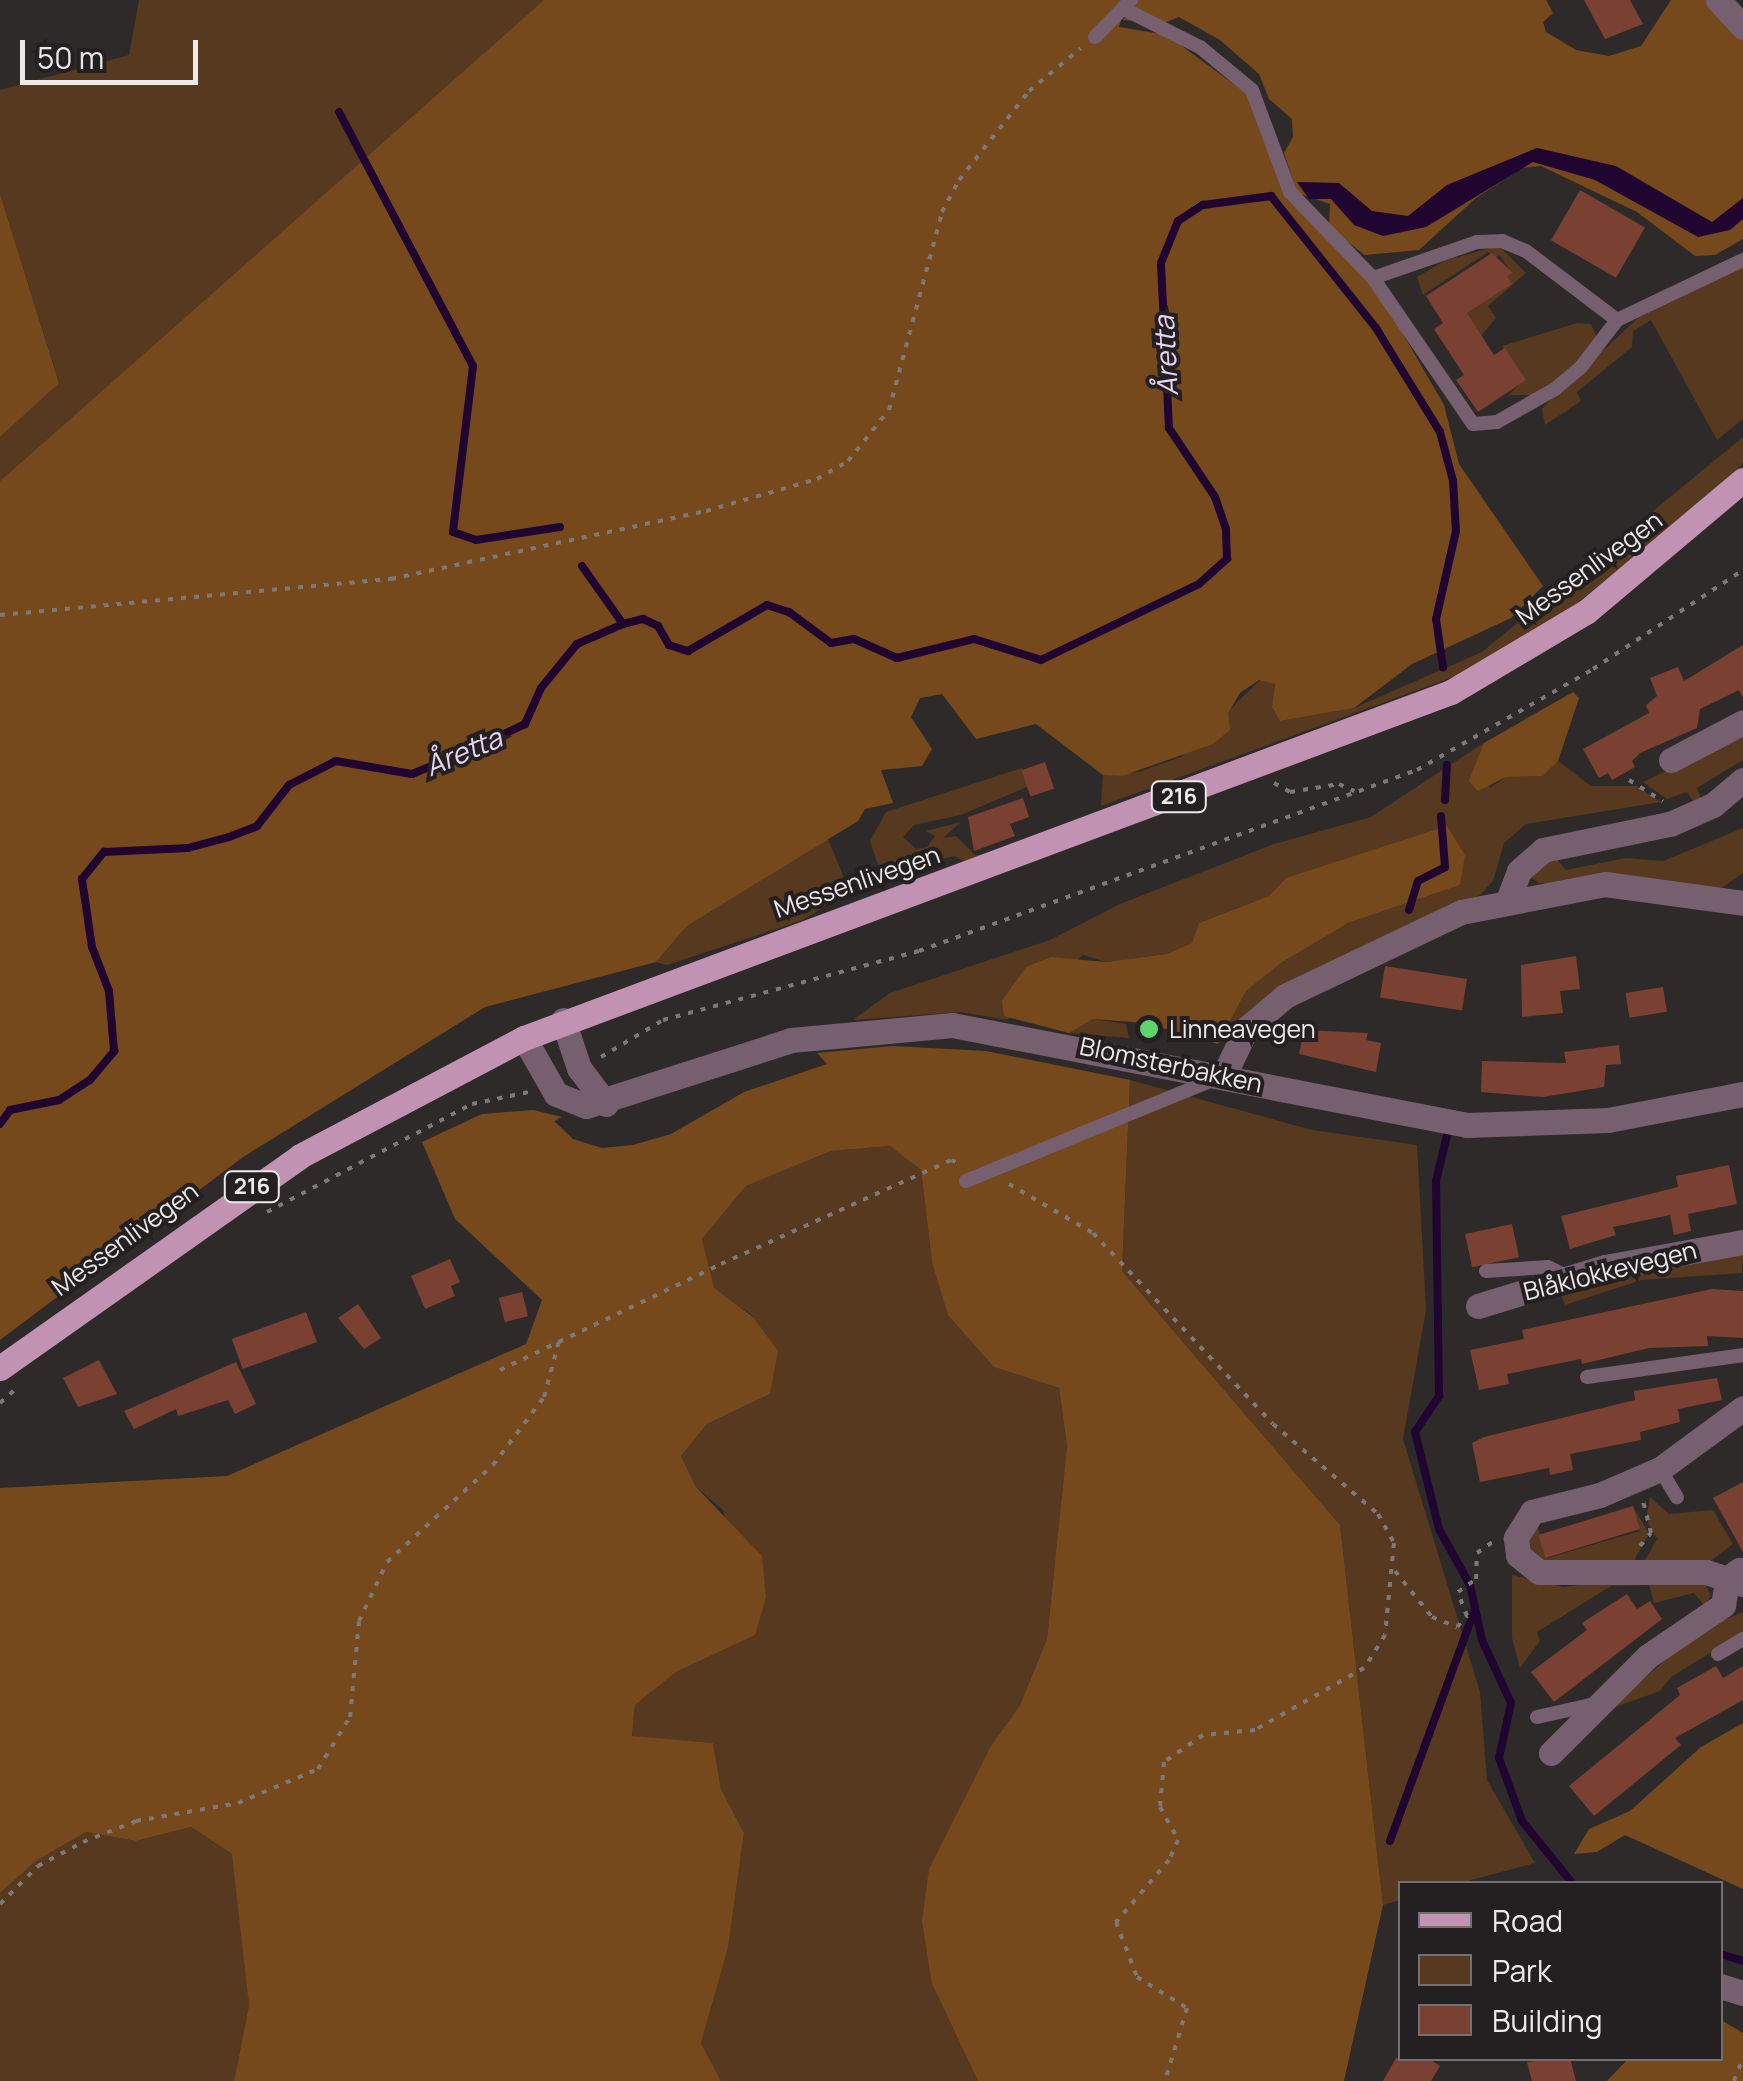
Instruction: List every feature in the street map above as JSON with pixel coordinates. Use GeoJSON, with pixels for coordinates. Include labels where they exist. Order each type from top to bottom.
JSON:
{"type":"FeatureCollection","features":[{"type":"Feature","properties":{"kind":"main road","name":"Messenlivegen"},"geometry":{"type":"LineString","coordinates":[[0,1368],[300,1156],[524,1038],[563,1020],[1402,715],[1528,650],[1633,578],[1743,480]]}},
{"type":"Feature","properties":{"kind":"street"},"geometry":{"type":"LineString","coordinates":[[1718,0],[1743,27]]}},
{"type":"Feature","properties":{"kind":"street"},"geometry":{"type":"LineString","coordinates":[[1671,760],[1743,722]]}},
{"type":"Feature","properties":{"kind":"street"},"geometry":{"type":"LineString","coordinates":[[1508,900],[1519,871],[1543,850],[1670,824],[1712,805],[1743,780]]}},
{"type":"Feature","properties":{"kind":"street"},"geometry":{"type":"LineString","coordinates":[[1224,1075],[1246,1029],[1303,985],[1420,927],[1508,900],[1605,884],[1738,895]]}},
{"type":"Feature","properties":{"kind":"street"},"geometry":{"type":"LineString","coordinates":[[563,1020],[579,1068],[606,1104]]}},
{"type":"Feature","properties":{"kind":"street","name":"Blomsterbakken"},"geometry":{"type":"LineString","coordinates":[[524,1038],[556,1094],[570,1104],[606,1104],[791,1040],[916,1026],[991,1030],[1416,1117],[1507,1127],[1608,1120],[1743,1094]]}},
{"type":"Feature","properties":{"kind":"street","name":"Blåklokkevegen"},"geometry":{"type":"LineString","coordinates":[[1478,1306],[1566,1276],[1743,1242]]}},
{"type":"Feature","properties":{"kind":"street"},"geometry":{"type":"LineString","coordinates":[[1551,1753],[1648,1656],[1723,1605],[1738,1577],[1635,1568],[1539,1572],[1518,1556],[1516,1538],[1532,1512],[1600,1495],[1660,1469],[1743,1408]]}},
{"type":"Feature","properties":{"kind":"lane"},"geometry":{"type":"LineString","coordinates":[[1096,37],[1128,5],[1200,47],[1252,90],[1290,192],[1373,278],[1473,424],[1497,422],[1554,389],[1581,368],[1617,320],[1743,260]]}},
{"type":"Feature","properties":{"kind":"lane"},"geometry":{"type":"LineString","coordinates":[[1373,278],[1477,242],[1502,241],[1526,251],[1617,320]]}},
{"type":"Feature","properties":{"kind":"lane"},"geometry":{"type":"LineString","coordinates":[[966,1181],[1224,1075]]}},
{"type":"Feature","properties":{"kind":"lane"},"geometry":{"type":"LineString","coordinates":[[1486,1270],[1548,1267],[1566,1276]]}},
{"type":"Feature","properties":{"kind":"lane"},"geometry":{"type":"LineString","coordinates":[[1586,1378],[1743,1355]]}},
{"type":"Feature","properties":{"kind":"lane"},"geometry":{"type":"LineString","coordinates":[[1660,1469],[1676,1497]]}},
{"type":"Feature","properties":{"kind":"lane"},"geometry":{"type":"LineString","coordinates":[[1718,1654],[1743,1638]]}},
{"type":"Feature","properties":{"kind":"lane"},"geometry":{"type":"LineString","coordinates":[[1538,1717],[1600,1704]]}},
{"type":"Feature","properties":{"kind":"path"},"geometry":{"type":"LineString","coordinates":[[0,616],[378,581],[706,510],[817,479],[848,461],[890,410],[942,212],[958,180],[1028,91],[1096,37]]}},
{"type":"Feature","properties":{"kind":"path"},"geometry":{"type":"LineString","coordinates":[[594,1061],[663,1020],[920,951],[1417,770],[1593,669],[1743,570]]}},
{"type":"Feature","properties":{"kind":"path"},"geometry":{"type":"LineString","coordinates":[[1267,765],[1282,791],[1338,784],[1355,792]]}},
{"type":"Feature","properties":{"kind":"path"},"geometry":{"type":"LineString","coordinates":[[1629,780],[1662,799],[1670,824]]}},
{"type":"Feature","properties":{"kind":"path"},"geometry":{"type":"LineString","coordinates":[[258,1217],[472,1104],[539,1090]]}},
{"type":"Feature","properties":{"kind":"path"},"geometry":{"type":"LineString","coordinates":[[500,1370],[951,1160],[987,1172],[1093,1232],[1273,1424],[1378,1514],[1394,1543],[1395,1571],[1385,1636],[1375,1656],[1350,1678],[1255,1730],[1188,1740],[1164,1762],[1160,1807],[1178,1840],[1169,1860],[1116,1922],[1137,1976],[1187,2008],[1165,2081]]}},
{"type":"Feature","properties":{"kind":"path"},"geometry":{"type":"LineString","coordinates":[[0,1904],[38,1866],[82,1842],[136,1822],[238,1804],[318,1768],[350,1717],[359,1621],[388,1562],[494,1466],[544,1398],[559,1341]]}},
{"type":"Feature","properties":{"kind":"path"},"geometry":{"type":"LineString","coordinates":[[0,1403],[27,1380]]}},
{"type":"Feature","properties":{"kind":"path"},"geometry":{"type":"LineString","coordinates":[[1635,1568],[1633,1555],[1650,1533],[1643,1513]]}},
{"type":"Feature","properties":{"kind":"path"},"geometry":{"type":"LineString","coordinates":[[1395,1571],[1432,1617],[1457,1628],[1467,1616],[1458,1592],[1476,1580],[1477,1553],[1495,1540],[1516,1538]]}},
{"type":"Feature","properties":{"kind":"path"},"geometry":{"type":"LineString","coordinates":[[1734,2081],[1743,2056]]}},
{"type":"Feature","properties":{"kind":"green space"},"geometry":{"type":"Polygon","coordinates":[[[139,0],[544,0],[0,481],[0,437],[59,382],[0,194],[0,90],[129,55],[139,0]]]}},
{"type":"Feature","properties":{"kind":"green space"},"geometry":{"type":"Polygon","coordinates":[[[1499,246],[1526,273],[1488,306],[1496,318],[1481,336],[1466,312],[1510,271],[1500,255],[1494,259],[1488,252],[1423,295],[1417,277],[1446,260],[1499,246]]]}},
{"type":"Feature","properties":{"kind":"green space"},"geometry":{"type":"Polygon","coordinates":[[[1743,267],[1743,419],[1717,440],[1651,320],[1633,331],[1632,347],[1577,392],[1581,401],[1545,425],[1542,409],[1638,318],[1743,267]]]}},
{"type":"Feature","properties":{"kind":"green space"},"geometry":{"type":"Polygon","coordinates":[[[1577,323],[1591,324],[1597,338],[1577,365],[1534,395],[1509,395],[1524,379],[1502,346],[1577,323]]]}},
{"type":"Feature","properties":{"kind":"green space"},"geometry":{"type":"Polygon","coordinates":[[[1743,437],[1743,463],[1728,480],[1569,610],[1456,676],[1101,806],[1103,775],[1139,772],[1181,757],[1260,680],[1275,683],[1272,707],[1280,721],[1354,708],[1482,652],[1743,437]]]}},
{"type":"Feature","properties":{"kind":"green space"},"geometry":{"type":"Polygon","coordinates":[[[1743,734],[1743,760],[1697,788],[1702,801],[1695,804],[1687,792],[1667,799],[1643,782],[1743,734]]]}},
{"type":"Feature","properties":{"kind":"green space"},"geometry":{"type":"Polygon","coordinates":[[[1485,742],[1490,788],[1506,777],[1543,776],[1558,761],[1591,786],[1637,786],[1661,802],[1526,824],[1504,843],[1493,881],[1480,895],[1311,971],[1218,1044],[1246,991],[1281,963],[1348,923],[1460,885],[1380,852],[1286,878],[1269,896],[1199,923],[1193,943],[1167,954],[1106,962],[1083,955],[1007,1020],[961,1012],[853,1020],[890,993],[1050,940],[1120,904],[1274,844],[1371,817],[1485,742]]]}},
{"type":"Feature","properties":{"kind":"green space"},"geometry":{"type":"Polygon","coordinates":[[[1022,768],[1029,786],[961,815],[914,825],[903,837],[916,849],[927,847],[935,836],[926,831],[961,822],[943,838],[956,836],[975,855],[993,853],[968,863],[954,856],[900,869],[878,865],[870,841],[886,812],[1022,768]]]}},
{"type":"Feature","properties":{"kind":"green space"},"geometry":{"type":"Polygon","coordinates":[[[1743,828],[1743,873],[1720,889],[1539,883],[1530,877],[1554,856],[1566,870],[1626,858],[1663,861],[1743,828]]]}},
{"type":"Feature","properties":{"kind":"green space"},"geometry":{"type":"Polygon","coordinates":[[[828,839],[849,890],[803,920],[667,965],[656,962],[687,926],[828,839]]]}},
{"type":"Feature","properties":{"kind":"green space"},"geometry":{"type":"Polygon","coordinates":[[[1093,1019],[1126,1024],[1129,1038],[1069,1033],[1093,1019]]]}},
{"type":"Feature","properties":{"kind":"green space"},"geometry":{"type":"Polygon","coordinates":[[[1130,1080],[1312,1130],[1417,1145],[1426,1310],[1403,1439],[1480,1692],[1487,1780],[1535,1863],[1468,1881],[1398,1881],[1398,1901],[1383,1905],[1340,1525],[1122,1271],[1130,1080]]]}},
{"type":"Feature","properties":{"kind":"green space"},"geometry":{"type":"Polygon","coordinates":[[[891,1146],[921,1170],[932,1262],[994,1367],[1059,1388],[1067,1447],[1047,1639],[1020,1705],[991,1746],[932,1984],[978,2081],[721,2081],[701,2043],[728,1948],[744,1833],[721,1789],[713,1743],[632,1737],[635,1705],[676,1672],[754,1635],[723,1510],[696,1487],[681,1456],[707,1424],[770,1394],[753,1316],[713,1288],[702,1239],[746,1186],[831,1151],[891,1146]]]}},
{"type":"Feature","properties":{"kind":"green space"},"geometry":{"type":"Polygon","coordinates":[[[1743,1254],[1742,1273],[1641,1280],[1565,1305],[1557,1286],[1743,1254]]]}},
{"type":"Feature","properties":{"kind":"green space"},"geometry":{"type":"Polygon","coordinates":[[[1650,1497],[1669,1514],[1713,1510],[1733,1544],[1705,1565],[1645,1560],[1657,1539],[1646,1519],[1650,1497]]]}},
{"type":"Feature","properties":{"kind":"green space"},"geometry":{"type":"Polygon","coordinates":[[[1634,1508],[1649,1534],[1634,1560],[1554,1569],[1525,1547],[1536,1521],[1547,1558],[1640,1531],[1634,1508]]]}},
{"type":"Feature","properties":{"kind":"green space"},"geometry":{"type":"Polygon","coordinates":[[[1512,1575],[1563,1587],[1613,1581],[1705,1584],[1711,1596],[1704,1605],[1694,1593],[1654,1603],[1649,1585],[1611,1586],[1537,1632],[1540,1641],[1520,1668],[1512,1638],[1512,1575]]]}},
{"type":"Feature","properties":{"kind":"green space"},"geometry":{"type":"Polygon","coordinates":[[[1743,1612],[1743,1633],[1671,1677],[1660,1691],[1610,1709],[1698,1631],[1743,1612]]]}},
{"type":"Feature","properties":{"kind":"green space"},"geometry":{"type":"Polygon","coordinates":[[[191,1827],[232,1854],[239,1888],[249,2005],[234,2081],[0,2081],[0,1893],[36,1861],[86,1832],[136,1841],[191,1827]]]}},
{"type":"Feature","properties":{"kind":"shaded area"},"geometry":{"type":"Polygon","coordinates":[[[544,0],[1127,0],[1119,27],[1167,35],[1250,96],[1290,201],[1354,264],[1392,315],[1444,405],[1459,464],[1543,586],[1511,618],[1412,664],[1354,708],[1280,721],[1272,707],[1275,684],[1259,680],[1240,693],[1228,713],[1230,730],[1213,744],[1122,776],[1103,775],[1036,724],[976,739],[942,694],[920,698],[911,717],[932,749],[922,766],[881,770],[893,803],[865,809],[858,821],[687,926],[656,962],[485,1007],[243,1157],[0,1340],[0,481],[544,0]]]}},
{"type":"Feature","properties":{"kind":"shaded area"},"geometry":{"type":"Polygon","coordinates":[[[1136,0],[1546,0],[1553,13],[1543,22],[1546,32],[1576,50],[1609,56],[1641,46],[1671,0],[1708,0],[1743,37],[1743,239],[1715,255],[1695,256],[1637,212],[1541,166],[1522,168],[1476,198],[1419,250],[1365,255],[1329,228],[1330,204],[1297,193],[1284,153],[1293,137],[1292,119],[1269,99],[1259,74],[1220,40],[1179,17],[1164,23],[1123,20],[1136,0]]]}},
{"type":"Feature","properties":{"kind":"shaded area"},"geometry":{"type":"Polygon","coordinates":[[[1537,148],[1616,166],[1712,222],[1743,198],[1743,219],[1730,230],[1698,237],[1595,180],[1533,162],[1426,227],[1383,236],[1354,225],[1331,199],[1309,199],[1297,182],[1339,183],[1372,211],[1408,216],[1447,185],[1537,148]]]}},
{"type":"Feature","properties":{"kind":"shaded area"},"geometry":{"type":"Polygon","coordinates":[[[0,194],[59,383],[0,437],[0,194]]]}},
{"type":"Feature","properties":{"kind":"shaded area"},"geometry":{"type":"Polygon","coordinates":[[[1573,692],[1579,698],[1558,761],[1543,776],[1506,777],[1478,791],[1469,781],[1484,743],[1573,692]]]}},
{"type":"Feature","properties":{"kind":"shaded area"},"geometry":{"type":"Polygon","coordinates":[[[1447,826],[1465,855],[1460,885],[1348,923],[1281,963],[1246,991],[1218,1044],[1145,1023],[1093,1019],[1069,1033],[1004,1016],[1002,1001],[1026,967],[1051,957],[1106,962],[1167,954],[1192,943],[1199,923],[1269,896],[1286,878],[1447,826]]]}},
{"type":"Feature","properties":{"kind":"shaded area"},"geometry":{"type":"Polygon","coordinates":[[[893,1046],[986,1051],[1130,1080],[1122,1271],[1340,1525],[1383,1905],[1344,2081],[978,2081],[932,1984],[922,1921],[929,1869],[991,1746],[1020,1705],[1047,1639],[1067,1446],[1059,1388],[994,1367],[948,1315],[932,1262],[921,1170],[890,1146],[831,1151],[746,1186],[702,1239],[714,1288],[753,1317],[778,1351],[770,1394],[707,1424],[681,1456],[696,1487],[762,1556],[766,1597],[755,1635],[676,1672],[635,1705],[632,1736],[713,1743],[721,1789],[744,1833],[728,1948],[701,2043],[721,2081],[234,2081],[249,2005],[232,1854],[191,1827],[136,1841],[86,1832],[36,1861],[0,1893],[0,1488],[227,1476],[526,1344],[542,1300],[455,1219],[422,1142],[482,1114],[533,1110],[562,1117],[554,1121],[573,1139],[602,1148],[633,1145],[671,1134],[744,1092],[827,1064],[817,1053],[893,1046]]]}},
{"type":"Feature","properties":{"kind":"shaded area"},"geometry":{"type":"Polygon","coordinates":[[[1743,1723],[1743,1889],[1625,1835],[1597,1852],[1574,1854],[1589,1829],[1630,1811],[1701,1747],[1743,1723]]]}},
{"type":"Feature","properties":{"kind":"shaded area"},"geometry":{"type":"Polygon","coordinates":[[[1723,2021],[1743,2033],[1743,2081],[1607,2081],[1626,2061],[1723,2061],[1723,2021]]]}},
{"type":"Feature","properties":{"kind":"building"},"geometry":{"type":"Polygon","coordinates":[[[1584,0],[1630,0],[1643,24],[1605,39],[1584,0]]]}},
{"type":"Feature","properties":{"kind":"building"},"geometry":{"type":"Polygon","coordinates":[[[1580,190],[1645,228],[1616,278],[1551,240],[1580,190]]]}},
{"type":"Feature","properties":{"kind":"building"},"geometry":{"type":"Polygon","coordinates":[[[1492,253],[1513,273],[1507,276],[1512,284],[1467,313],[1494,355],[1505,348],[1526,380],[1478,412],[1456,380],[1464,375],[1434,329],[1443,323],[1426,296],[1492,253]]]}},
{"type":"Feature","properties":{"kind":"building"},"geometry":{"type":"Polygon","coordinates":[[[1743,645],[1743,698],[1739,690],[1700,709],[1697,728],[1640,753],[1632,761],[1635,767],[1612,780],[1608,773],[1599,778],[1583,749],[1649,713],[1646,705],[1657,696],[1650,678],[1678,667],[1684,681],[1743,645]]]}},
{"type":"Feature","properties":{"kind":"building"},"geometry":{"type":"Polygon","coordinates":[[[1045,762],[1054,788],[1030,797],[1021,770],[1045,762]]]}},
{"type":"Feature","properties":{"kind":"building"},"geometry":{"type":"Polygon","coordinates":[[[1023,798],[1029,817],[1010,824],[1015,836],[974,851],[968,817],[1023,798]]]}},
{"type":"Feature","properties":{"kind":"building"},"geometry":{"type":"Polygon","coordinates":[[[1576,956],[1580,989],[1560,991],[1563,1013],[1522,1017],[1521,965],[1576,956]]]}},
{"type":"Feature","properties":{"kind":"building"},"geometry":{"type":"Polygon","coordinates":[[[1385,966],[1467,979],[1462,1011],[1380,998],[1385,966]]]}},
{"type":"Feature","properties":{"kind":"building"},"geometry":{"type":"Polygon","coordinates":[[[1663,987],[1667,1012],[1629,1018],[1625,993],[1663,987]]]}},
{"type":"Feature","properties":{"kind":"building"},"geometry":{"type":"Polygon","coordinates":[[[1304,1030],[1368,1033],[1366,1040],[1381,1043],[1376,1072],[1299,1054],[1304,1030]]]}},
{"type":"Feature","properties":{"kind":"building"},"geometry":{"type":"Polygon","coordinates":[[[1619,1045],[1621,1064],[1606,1065],[1604,1087],[1543,1097],[1481,1092],[1482,1061],[1566,1063],[1564,1052],[1619,1045]]]}},
{"type":"Feature","properties":{"kind":"building"},"geometry":{"type":"Polygon","coordinates":[[[1729,1165],[1737,1204],[1688,1214],[1691,1231],[1674,1235],[1670,1215],[1613,1227],[1616,1235],[1570,1249],[1561,1216],[1678,1187],[1676,1176],[1729,1165]]]}},
{"type":"Feature","properties":{"kind":"building"},"geometry":{"type":"Polygon","coordinates":[[[1512,1224],[1519,1257],[1472,1267],[1465,1234],[1512,1224]]]}},
{"type":"Feature","properties":{"kind":"building"},"geometry":{"type":"Polygon","coordinates":[[[450,1259],[460,1282],[451,1286],[455,1296],[425,1309],[411,1276],[450,1259]]]}},
{"type":"Feature","properties":{"kind":"building"},"geometry":{"type":"Polygon","coordinates":[[[1712,1289],[1743,1291],[1743,1338],[1707,1336],[1708,1346],[1649,1348],[1582,1364],[1581,1359],[1507,1374],[1509,1384],[1479,1390],[1470,1350],[1524,1339],[1522,1330],[1712,1289]]]}},
{"type":"Feature","properties":{"kind":"building"},"geometry":{"type":"Polygon","coordinates":[[[522,1292],[528,1316],[505,1322],[499,1298],[522,1292]]]}},
{"type":"Feature","properties":{"kind":"building"},"geometry":{"type":"Polygon","coordinates":[[[358,1304],[381,1338],[364,1349],[338,1318],[358,1304]]]}},
{"type":"Feature","properties":{"kind":"building"},"geometry":{"type":"Polygon","coordinates":[[[306,1312],[317,1342],[243,1369],[232,1339],[306,1312]]]}},
{"type":"Feature","properties":{"kind":"building"},"geometry":{"type":"Polygon","coordinates":[[[99,1360],[117,1394],[78,1407],[63,1378],[99,1360]]]}},
{"type":"Feature","properties":{"kind":"building"},"geometry":{"type":"Polygon","coordinates":[[[236,1362],[256,1404],[235,1414],[228,1400],[178,1416],[176,1409],[134,1429],[124,1411],[236,1362]]]}},
{"type":"Feature","properties":{"kind":"building"},"geometry":{"type":"Polygon","coordinates":[[[1717,1378],[1722,1400],[1678,1409],[1680,1422],[1640,1432],[1641,1440],[1570,1454],[1573,1470],[1550,1475],[1549,1468],[1480,1482],[1472,1443],[1484,1437],[1635,1400],[1634,1391],[1717,1378]]]}},
{"type":"Feature","properties":{"kind":"building"},"geometry":{"type":"Polygon","coordinates":[[[1743,1482],[1743,1552],[1713,1498],[1743,1482]]]}},
{"type":"Feature","properties":{"kind":"building"},"geometry":{"type":"Polygon","coordinates":[[[1633,1506],[1640,1529],[1545,1558],[1538,1535],[1633,1506]]]}},
{"type":"Feature","properties":{"kind":"building"},"geometry":{"type":"Polygon","coordinates":[[[1627,1594],[1637,1609],[1650,1601],[1662,1619],[1554,1702],[1531,1672],[1587,1630],[1582,1623],[1627,1594]]]}},
{"type":"Feature","properties":{"kind":"building"},"geometry":{"type":"Polygon","coordinates":[[[1716,1666],[1723,1678],[1743,1666],[1743,1700],[1675,1738],[1681,1745],[1594,1816],[1569,1786],[1680,1695],[1677,1688],[1716,1666]]]}},
{"type":"Feature","properties":{"kind":"building"},"geometry":{"type":"Polygon","coordinates":[[[1396,2058],[1432,2061],[1440,2066],[1431,2081],[1383,2081],[1396,2058]]]}},
{"type":"Feature","properties":{"kind":"building"},"geometry":{"type":"Polygon","coordinates":[[[1571,2061],[1576,2081],[1532,2081],[1527,2062],[1571,2061]]]}},
{"type":"Feature","properties":{"kind":"waterway"},"geometry":{"type":"LineString","coordinates":[[339,112],[473,366],[453,532],[476,540],[560,527]]}},
{"type":"Feature","properties":{"kind":"waterway","name":"Åretta"},"geometry":{"type":"LineString","coordinates":[[0,1124],[10,1110],[59,1100],[90,1080],[114,1051],[109,991],[92,947],[82,879],[104,852],[188,848],[229,837],[257,826],[289,785],[336,761],[412,774],[468,751],[525,724],[541,688],[577,644],[643,619],[658,626],[669,645],[688,651],[767,605],[789,612],[831,643],[854,639],[897,658],[974,639],[1041,660],[1199,584],[1227,559],[1226,529],[1215,497],[1169,428],[1161,263],[1178,221],[1203,205],[1271,196],[1376,328],[1440,432],[1453,481],[1456,531],[1436,619],[1443,667]]}},
{"type":"Feature","properties":{"kind":"waterway"},"geometry":{"type":"LineString","coordinates":[[582,566],[623,624]]}},
{"type":"Feature","properties":{"kind":"waterway"},"geometry":{"type":"LineString","coordinates":[[1445,800],[1447,765]]}},
{"type":"Feature","properties":{"kind":"waterway"},"geometry":{"type":"LineString","coordinates":[[1409,910],[1418,881],[1445,867],[1441,816]]}},
{"type":"Feature","properties":{"kind":"waterway"},"geometry":{"type":"LineString","coordinates":[[1447,1135],[1436,1181],[1439,1396],[1415,1432],[1439,1529],[1470,1585],[1482,1640],[1511,1703],[1499,1758],[1522,1821],[1571,1881]]}},
{"type":"Feature","properties":{"kind":"waterway"},"geometry":{"type":"LineString","coordinates":[[1390,1841],[1474,1611]]}},
{"type":"Feature","properties":{"kind":"waterway"},"geometry":{"type":"LineString","coordinates":[[1723,1955],[1743,1961]]}},
{"type":"Feature","properties":{"kind":"place","name":"Linneavegen"},"geometry":{"type":"Point","coordinates":[1149,1029]}}]}
